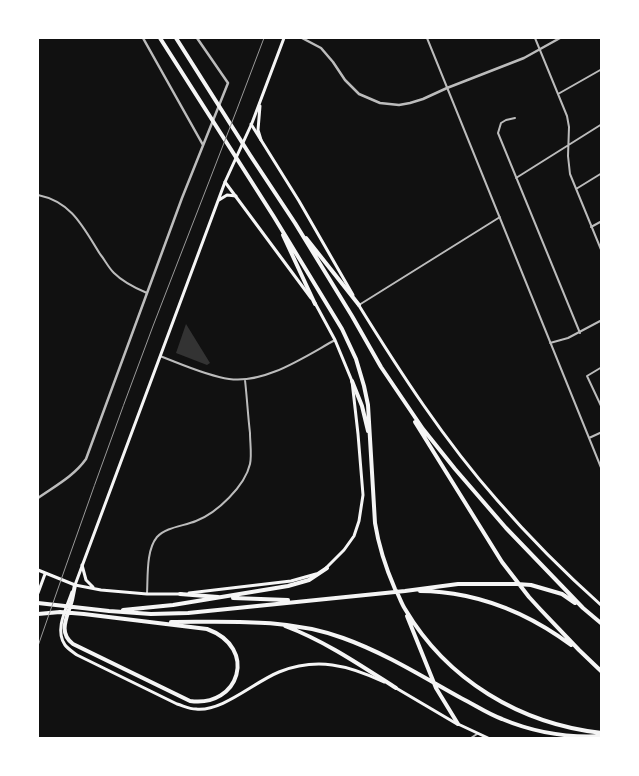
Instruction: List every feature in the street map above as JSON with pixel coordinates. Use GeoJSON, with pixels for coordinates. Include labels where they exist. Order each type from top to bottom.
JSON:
{"type":"FeatureCollection","features":[{"type":"Feature","properties":{"kind":"highway"},"geometry":{"type":"LineString","coordinates":[[160,38],[274,217],[342,329],[356,359],[368,405],[375,523],[378,539],[386,566],[436,688],[444,704],[458,724]]}},
{"type":"Feature","properties":{"kind":"highway"},"geometry":{"type":"LineString","coordinates":[[176,38],[295,223],[352,316],[380,367],[502,562],[529,597],[602,672]]}},
{"type":"Feature","properties":{"kind":"highway"},"geometry":{"type":"LineString","coordinates":[[274,217],[315,304]]}},
{"type":"Feature","properties":{"kind":"highway"},"geometry":{"type":"LineString","coordinates":[[295,223],[359,306]]}},
{"type":"Feature","properties":{"kind":"highway"},"geometry":{"type":"LineString","coordinates":[[380,367],[423,429],[455,469],[506,528],[583,608],[602,624]]}},
{"type":"Feature","properties":{"kind":"highway"},"geometry":{"type":"LineString","coordinates":[[352,381],[362,406],[371,444]]}},
{"type":"Feature","properties":{"kind":"highway"},"geometry":{"type":"LineString","coordinates":[[109,611],[162,607],[262,591],[309,580],[327,568]]}},
{"type":"Feature","properties":{"kind":"highway"},"geometry":{"type":"LineString","coordinates":[[38,603],[151,614],[188,613],[458,584],[502,584],[531,585],[562,594],[583,608]]}},
{"type":"Feature","properties":{"kind":"highway"},"geometry":{"type":"LineString","coordinates":[[38,614],[60,612],[84,614],[207,629],[215,632],[228,642],[238,658],[236,675],[228,690],[212,700],[199,703],[190,701],[68,641],[64,625],[72,600],[75,585]]}},
{"type":"Feature","properties":{"kind":"highway"},"geometry":{"type":"LineString","coordinates":[[405,591],[465,596],[498,606],[536,622],[579,650]]}},
{"type":"Feature","properties":{"kind":"highway"},"geometry":{"type":"LineString","coordinates":[[180,594],[303,601]]}},
{"type":"Feature","properties":{"kind":"highway"},"geometry":{"type":"LineString","coordinates":[[405,609],[436,653],[463,677],[484,692],[534,717],[602,735]]}},
{"type":"Feature","properties":{"kind":"highway"},"geometry":{"type":"LineString","coordinates":[[156,623],[248,621],[276,623],[322,632],[369,648],[500,719],[549,733],[602,735]]}},
{"type":"Feature","properties":{"kind":"highway"},"geometry":{"type":"LineString","coordinates":[[276,623],[323,643],[396,688]]}},
{"type":"Feature","properties":{"kind":"main road"},"geometry":{"type":"LineString","coordinates":[[284,38],[260,103],[218,200],[82,564],[61,624],[61,635],[65,646],[77,655],[177,704],[197,710],[224,703],[251,686],[294,667],[309,664],[336,664],[353,668],[396,688],[458,724],[488,738]]}},
{"type":"Feature","properties":{"kind":"main road"},"geometry":{"type":"LineString","coordinates":[[260,103],[258,128],[261,140]]}},
{"type":"Feature","properties":{"kind":"main road"},"geometry":{"type":"LineString","coordinates":[[251,124],[294,193],[359,306],[413,391],[476,476],[515,521],[545,553],[602,606]]}},
{"type":"Feature","properties":{"kind":"main road"},"geometry":{"type":"LineString","coordinates":[[38,570],[75,585],[96,589],[147,594],[180,594],[291,580],[312,575],[327,568],[354,536],[359,521],[363,495],[352,381],[335,340],[315,304],[226,182]]}},
{"type":"Feature","properties":{"kind":"main road"},"geometry":{"type":"LineString","coordinates":[[218,200],[227,195],[236,196]]}},
{"type":"Feature","properties":{"kind":"main road"},"geometry":{"type":"LineString","coordinates":[[82,564],[88,584],[96,589]]}},
{"type":"Feature","properties":{"kind":"main road"},"geometry":{"type":"LineString","coordinates":[[38,593],[45,574]]}},
{"type":"Feature","properties":{"kind":"street"},"geometry":{"type":"LineString","coordinates":[[143,38],[204,146]]}},
{"type":"Feature","properties":{"kind":"street"},"geometry":{"type":"LineString","coordinates":[[38,498],[74,473],[86,459],[185,191],[228,83],[197,38]]}},
{"type":"Feature","properties":{"kind":"street"},"geometry":{"type":"LineString","coordinates":[[302,38],[321,48],[345,80],[359,94],[386,105],[405,105],[423,99],[524,58],[560,38]]}},
{"type":"Feature","properties":{"kind":"street"},"geometry":{"type":"LineString","coordinates":[[426,38],[602,470]]}},
{"type":"Feature","properties":{"kind":"street"},"geometry":{"type":"LineString","coordinates":[[535,38],[570,127],[570,174],[602,252]]}},
{"type":"Feature","properties":{"kind":"street"},"geometry":{"type":"LineString","coordinates":[[558,94],[602,69]]}},
{"type":"Feature","properties":{"kind":"street"},"geometry":{"type":"LineString","coordinates":[[515,118],[506,120],[501,124],[498,133],[580,333]]}},
{"type":"Feature","properties":{"kind":"street"},"geometry":{"type":"LineString","coordinates":[[516,178],[602,124]]}},
{"type":"Feature","properties":{"kind":"street"},"geometry":{"type":"LineString","coordinates":[[576,190],[602,173]]}},
{"type":"Feature","properties":{"kind":"street"},"geometry":{"type":"LineString","coordinates":[[38,195],[53,199],[71,211],[113,272],[135,288],[147,293]]}},
{"type":"Feature","properties":{"kind":"street"},"geometry":{"type":"LineString","coordinates":[[359,306],[500,217]]}},
{"type":"Feature","properties":{"kind":"street"},"geometry":{"type":"LineString","coordinates":[[591,228],[602,221]]}},
{"type":"Feature","properties":{"kind":"street"},"geometry":{"type":"LineString","coordinates":[[550,343],[580,333],[602,320]]}},
{"type":"Feature","properties":{"kind":"street"},"geometry":{"type":"LineString","coordinates":[[160,356],[220,378],[245,380],[271,374],[335,340]]}},
{"type":"Feature","properties":{"kind":"street"},"geometry":{"type":"LineString","coordinates":[[602,367],[588,376],[602,408]]}},
{"type":"Feature","properties":{"kind":"street"},"geometry":{"type":"LineString","coordinates":[[147,594],[149,560],[152,547],[158,537],[164,532],[198,520],[217,508],[231,496],[248,470],[251,449],[245,380]]}},
{"type":"Feature","properties":{"kind":"street"},"geometry":{"type":"LineString","coordinates":[[589,438],[602,432]]}},
{"type":"Feature","properties":{"kind":"street"},"geometry":{"type":"LineString","coordinates":[[471,738],[478,734]]}},
{"type":"Feature","properties":{"kind":"shaded area"},"geometry":{"type":"Polygon","coordinates":[[[186,324],[210,363],[207,365],[176,353],[186,324]]]}},
{"type":"Feature","properties":{"kind":"railway"},"geometry":{"type":"LineString","coordinates":[[38,646],[138,366],[264,38]]}}]}
